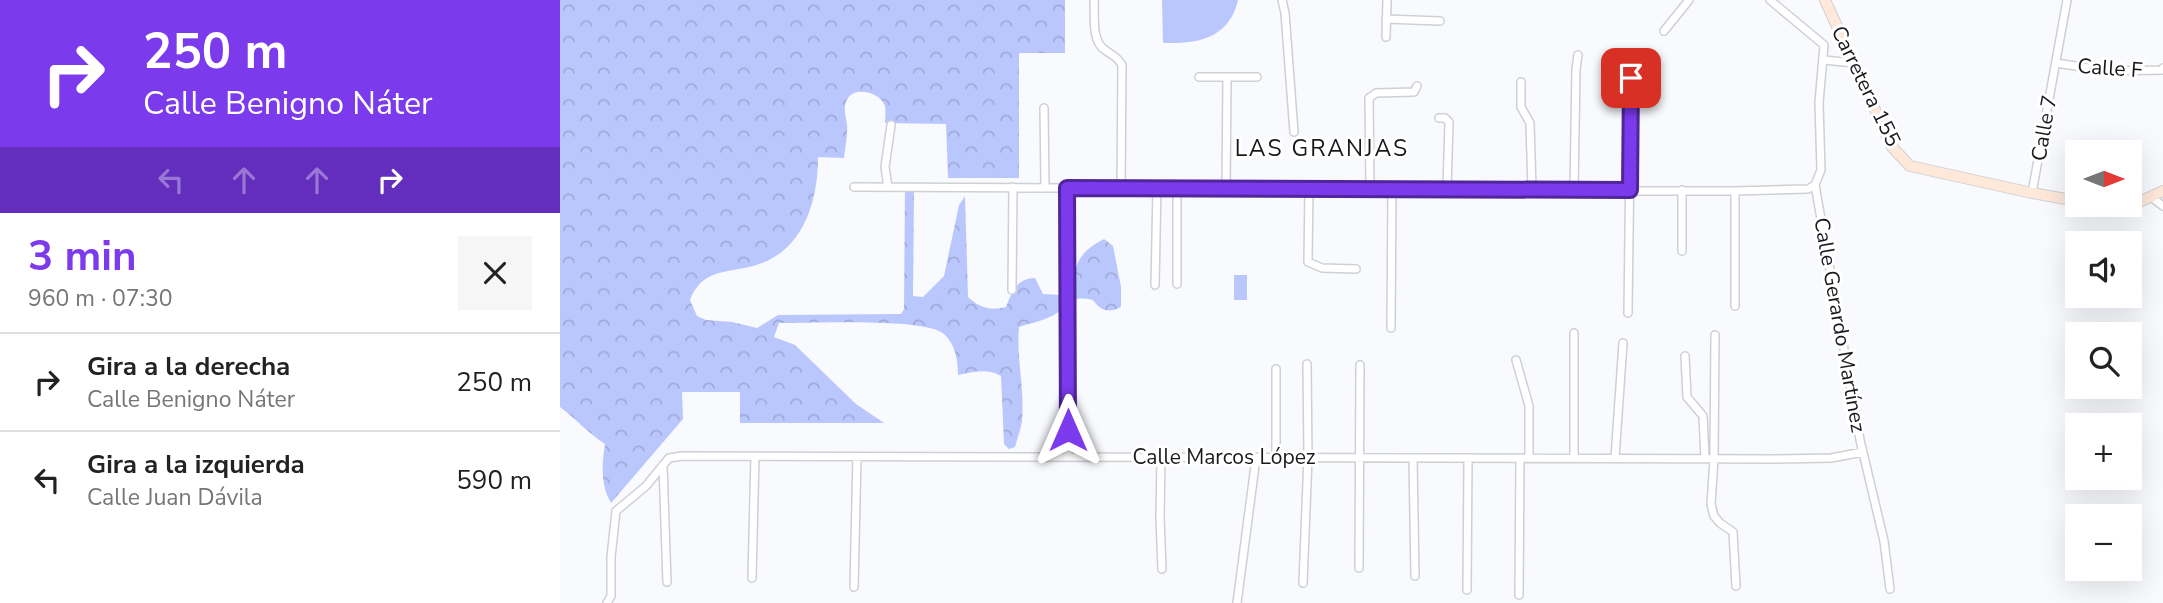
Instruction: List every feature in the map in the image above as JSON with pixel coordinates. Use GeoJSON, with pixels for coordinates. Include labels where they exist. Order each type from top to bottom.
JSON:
{"type":"FeatureCollection","features":[{"type":"Feature","properties":{"kind":"street"},"geometry":{"type":"LineString","coordinates":[[1094,0],[1097,42],[1103,49],[1118,57],[1122,65],[1121,187]]}},
{"type":"Feature","properties":{"kind":"street"},"geometry":{"type":"LineString","coordinates":[[1282,0],[1294,132]]}},
{"type":"Feature","properties":{"kind":"street"},"geometry":{"type":"LineString","coordinates":[[1386,37],[1387,0]]}},
{"type":"Feature","properties":{"kind":"street"},"geometry":{"type":"LineString","coordinates":[[1664,31],[1689,0]]}},
{"type":"Feature","properties":{"kind":"street"},"geometry":{"type":"LineString","coordinates":[[1770,0],[1824,45],[1824,60],[1854,63]]}},
{"type":"Feature","properties":{"kind":"street","name":"Carretera 155"},"geometry":{"type":"LineString","coordinates":[[1825,0],[1892,147],[1910,166],[2065,199]]}},
{"type":"Feature","properties":{"kind":"street","name":"Calle 7"},"geometry":{"type":"LineString","coordinates":[[2032,193],[2067,0]]}},
{"type":"Feature","properties":{"kind":"street"},"geometry":{"type":"LineString","coordinates":[[1386,19],[1440,21]]}},
{"type":"Feature","properties":{"kind":"street"},"geometry":{"type":"LineString","coordinates":[[1574,190],[1578,55]]}},
{"type":"Feature","properties":{"kind":"street","name":"Calle Gerardo Martínez"},"geometry":{"type":"LineString","coordinates":[[1824,60],[1819,103],[1821,170],[1815,185],[1863,452],[1884,541],[1890,589]]}},
{"type":"Feature","properties":{"kind":"street","name":"Calle F"},"geometry":{"type":"LineString","coordinates":[[2056,63],[2108,71],[2163,68]]}},
{"type":"Feature","properties":{"kind":"street"},"geometry":{"type":"LineString","coordinates":[[1199,77],[1257,77]]}},
{"type":"Feature","properties":{"kind":"street"},"geometry":{"type":"LineString","coordinates":[[1226,189],[1227,77]]}},
{"type":"Feature","properties":{"kind":"street"},"geometry":{"type":"LineString","coordinates":[[1628,313],[1631,78]]}},
{"type":"Feature","properties":{"kind":"street"},"geometry":{"type":"LineString","coordinates":[[1521,82],[1521,107],[1530,123],[1532,190]]}},
{"type":"Feature","properties":{"kind":"street"},"geometry":{"type":"LineString","coordinates":[[1370,188],[1369,97],[1376,93],[1414,92],[1417,86]]}},
{"type":"Feature","properties":{"kind":"street"},"geometry":{"type":"LineString","coordinates":[[1044,108],[1045,187]]}},
{"type":"Feature","properties":{"kind":"street"},"geometry":{"type":"LineString","coordinates":[[1439,118],[1446,118],[1449,122],[1447,190]]}},
{"type":"Feature","properties":{"kind":"street"},"geometry":{"type":"LineString","coordinates":[[888,187],[886,167],[891,125]]}},
{"type":"Feature","properties":{"kind":"street"},"geometry":{"type":"LineString","coordinates":[[854,187],[1735,191],[1808,190],[1815,185]]}},
{"type":"Feature","properties":{"kind":"street"},"geometry":{"type":"LineString","coordinates":[[1012,290],[1013,187]]}},
{"type":"Feature","properties":{"kind":"street"},"geometry":{"type":"LineString","coordinates":[[1067,188],[1068,457]]}},
{"type":"Feature","properties":{"kind":"street"},"geometry":{"type":"LineString","coordinates":[[1155,285],[1157,188]]}},
{"type":"Feature","properties":{"kind":"street"},"geometry":{"type":"LineString","coordinates":[[1177,188],[1177,284]]}},
{"type":"Feature","properties":{"kind":"street"},"geometry":{"type":"LineString","coordinates":[[1309,188],[1308,262],[1322,268],[1356,269]]}},
{"type":"Feature","properties":{"kind":"street"},"geometry":{"type":"LineString","coordinates":[[1391,328],[1392,189]]}},
{"type":"Feature","properties":{"kind":"street"},"geometry":{"type":"LineString","coordinates":[[1682,190],[1682,251]]}},
{"type":"Feature","properties":{"kind":"street"},"geometry":{"type":"LineString","coordinates":[[1735,191],[1735,306]]}},
{"type":"Feature","properties":{"kind":"street"},"geometry":{"type":"LineString","coordinates":[[2142,200],[2163,191]]}},
{"type":"Feature","properties":{"kind":"street"},"geometry":{"type":"LineString","coordinates":[[2151,197],[2163,206]]}},
{"type":"Feature","properties":{"kind":"street"},"geometry":{"type":"LineString","coordinates":[[1574,333],[1574,458]]}},
{"type":"Feature","properties":{"kind":"street"},"geometry":{"type":"LineString","coordinates":[[1715,335],[1711,504],[1714,516],[1733,532],[1736,586]]}},
{"type":"Feature","properties":{"kind":"street"},"geometry":{"type":"LineString","coordinates":[[1615,458],[1623,343]]}},
{"type":"Feature","properties":{"kind":"street"},"geometry":{"type":"LineString","coordinates":[[1685,356],[1687,397],[1703,416],[1705,459]]}},
{"type":"Feature","properties":{"kind":"street"},"geometry":{"type":"LineString","coordinates":[[1516,360],[1529,406],[1524,458],[1519,595]]}},
{"type":"Feature","properties":{"kind":"street"},"geometry":{"type":"LineString","coordinates":[[1303,583],[1308,458],[1307,365]]}},
{"type":"Feature","properties":{"kind":"street"},"geometry":{"type":"LineString","coordinates":[[1359,568],[1360,365]]}},
{"type":"Feature","properties":{"kind":"street"},"geometry":{"type":"LineString","coordinates":[[1276,369],[1276,458]]}},
{"type":"Feature","properties":{"kind":"street","name":"Calle Marcos López"},"geometry":{"type":"LineString","coordinates":[[663,465],[669,458],[682,456],[1714,459],[1831,458],[1863,452]]}},
{"type":"Feature","properties":{"kind":"street"},"geometry":{"type":"LineString","coordinates":[[752,578],[755,456]]}},
{"type":"Feature","properties":{"kind":"street"},"geometry":{"type":"LineString","coordinates":[[854,587],[858,457]]}},
{"type":"Feature","properties":{"kind":"street"},"geometry":{"type":"LineString","coordinates":[[1161,457],[1162,569]]}},
{"type":"Feature","properties":{"kind":"street"},"geometry":{"type":"LineString","coordinates":[[1237,603],[1256,458]]}},
{"type":"Feature","properties":{"kind":"street"},"geometry":{"type":"LineString","coordinates":[[1413,458],[1415,576]]}},
{"type":"Feature","properties":{"kind":"street"},"geometry":{"type":"LineString","coordinates":[[1467,590],[1468,458]]}},
{"type":"Feature","properties":{"kind":"street"},"geometry":{"type":"LineString","coordinates":[[663,465],[667,582]]}},
{"type":"Feature","properties":{"kind":"street"},"geometry":{"type":"LineString","coordinates":[[607,603],[611,596],[611,557],[616,512],[646,486],[663,465]]}},
{"type":"Feature","properties":{"kind":"green space"},"geometry":{"type":"Polygon","coordinates":[[[560,0],[1065,0],[1065,53],[1019,53],[1019,178],[948,178],[946,124],[885,123],[883,101],[874,95],[857,92],[848,98],[845,105],[847,129],[844,158],[818,157],[811,208],[796,238],[770,259],[708,277],[695,290],[690,300],[697,316],[706,320],[757,328],[778,315],[901,314],[904,309],[905,189],[914,190],[913,296],[923,297],[944,276],[959,205],[965,196],[968,297],[972,301],[995,309],[1006,307],[1019,283],[1035,278],[1043,294],[1060,295],[1073,284],[1081,257],[1104,239],[1113,246],[1121,287],[1121,307],[1108,310],[1098,306],[1093,300],[1076,299],[1053,315],[1019,327],[1022,421],[1015,447],[1009,449],[1004,444],[1001,376],[985,371],[958,375],[953,346],[941,332],[888,323],[779,323],[774,337],[795,345],[856,404],[884,423],[740,423],[740,392],[682,392],[683,419],[611,503],[603,481],[605,444],[560,407],[560,0]]]}},
{"type":"Feature","properties":{"kind":"green space"},"geometry":{"type":"Polygon","coordinates":[[[1162,0],[1238,0],[1234,13],[1219,31],[1199,40],[1163,43],[1162,0]]]}},
{"type":"Feature","properties":{"kind":"green space"},"geometry":{"type":"Polygon","coordinates":[[[1234,275],[1247,275],[1247,300],[1234,300],[1234,275]]]}},
{"type":"Feature","properties":{"kind":"district","name":"LAS GRANJAS"},"geometry":{"type":"Point","coordinates":[1322,148]}},
{"type":"Feature","properties":{"kind":"route"},"geometry":{"type":"LineString","coordinates":[[1068,430],[1067,188],[1630,190],[1631,78]]}}]}
